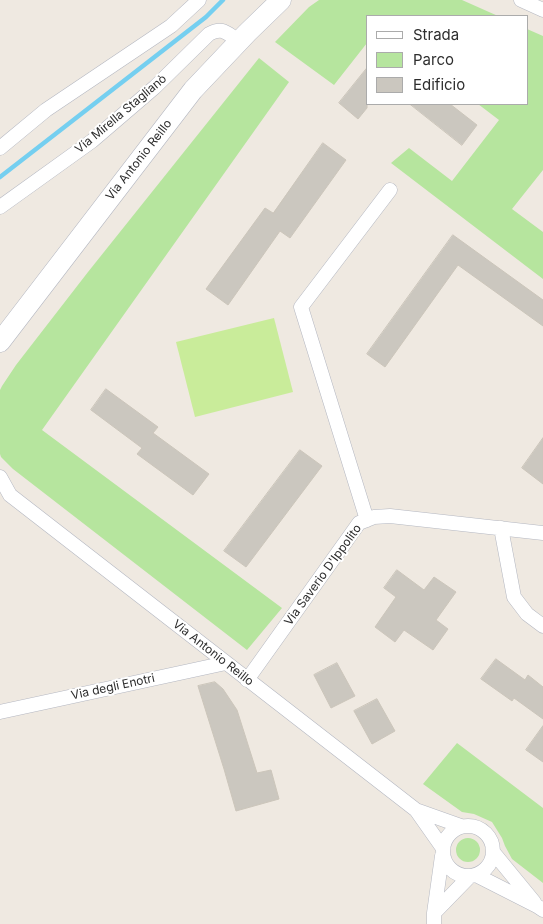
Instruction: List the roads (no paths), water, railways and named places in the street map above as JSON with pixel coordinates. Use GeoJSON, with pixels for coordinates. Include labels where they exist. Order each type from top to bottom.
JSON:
{"type":"FeatureCollection","features":[{"type":"Feature","properties":{"kind":"main road","name":"Via Antonio Reillo"},"geometry":{"type":"LineString","coordinates":[[0,352],[5,336],[193,90],[280,0]]}},
{"type":"Feature","properties":{"kind":"street"},"geometry":{"type":"LineString","coordinates":[[0,148],[46,110],[170,26],[199,0]]}},
{"type":"Feature","properties":{"kind":"street"},"geometry":{"type":"LineString","coordinates":[[521,0],[543,10]]}},
{"type":"Feature","properties":{"kind":"street","name":"Via Mirella Staglianò"},"geometry":{"type":"LineString","coordinates":[[0,207],[92,141],[155,87],[209,34],[220,30],[239,41]]}},
{"type":"Feature","properties":{"kind":"street"},"geometry":{"type":"LineString","coordinates":[[367,520],[301,307],[390,190]]}},
{"type":"Feature","properties":{"kind":"street","name":"Via Antonio Reillo"},"geometry":{"type":"LineString","coordinates":[[0,477],[5,494],[416,810],[460,826]]}},
{"type":"Feature","properties":{"kind":"street","name":"Via Saverio D'Ippolito"},"geometry":{"type":"LineString","coordinates":[[247,680],[360,523],[374,517],[390,516],[543,532]]}},
{"type":"Feature","properties":{"kind":"street"},"geometry":{"type":"LineString","coordinates":[[501,528],[514,597],[527,614],[543,626]]}},
{"type":"Feature","properties":{"kind":"street","name":"Via degli Enotri"},"geometry":{"type":"LineString","coordinates":[[0,712],[226,663]]}},
{"type":"Feature","properties":{"kind":"street","name":"Via Antonio Reillo"},"geometry":{"type":"LineString","coordinates":[[416,810],[442,852]]}},
{"type":"Feature","properties":{"kind":"street"},"geometry":{"type":"LineString","coordinates":[[468,825],[484,831],[492,844],[492,859],[483,872],[473,876],[434,919],[444,840],[448,834],[460,826],[468,825]]}},
{"type":"Feature","properties":{"kind":"street"},"geometry":{"type":"LineString","coordinates":[[442,852],[446,864],[452,871],[460,875],[473,876],[540,908]]}},
{"type":"Feature","properties":{"kind":"street"},"geometry":{"type":"LineString","coordinates":[[493,852],[540,908]]}},
{"type":"Feature","properties":{"kind":"waterway"},"geometry":{"type":"LineString","coordinates":[[0,177],[206,17],[223,0]]}}]}
